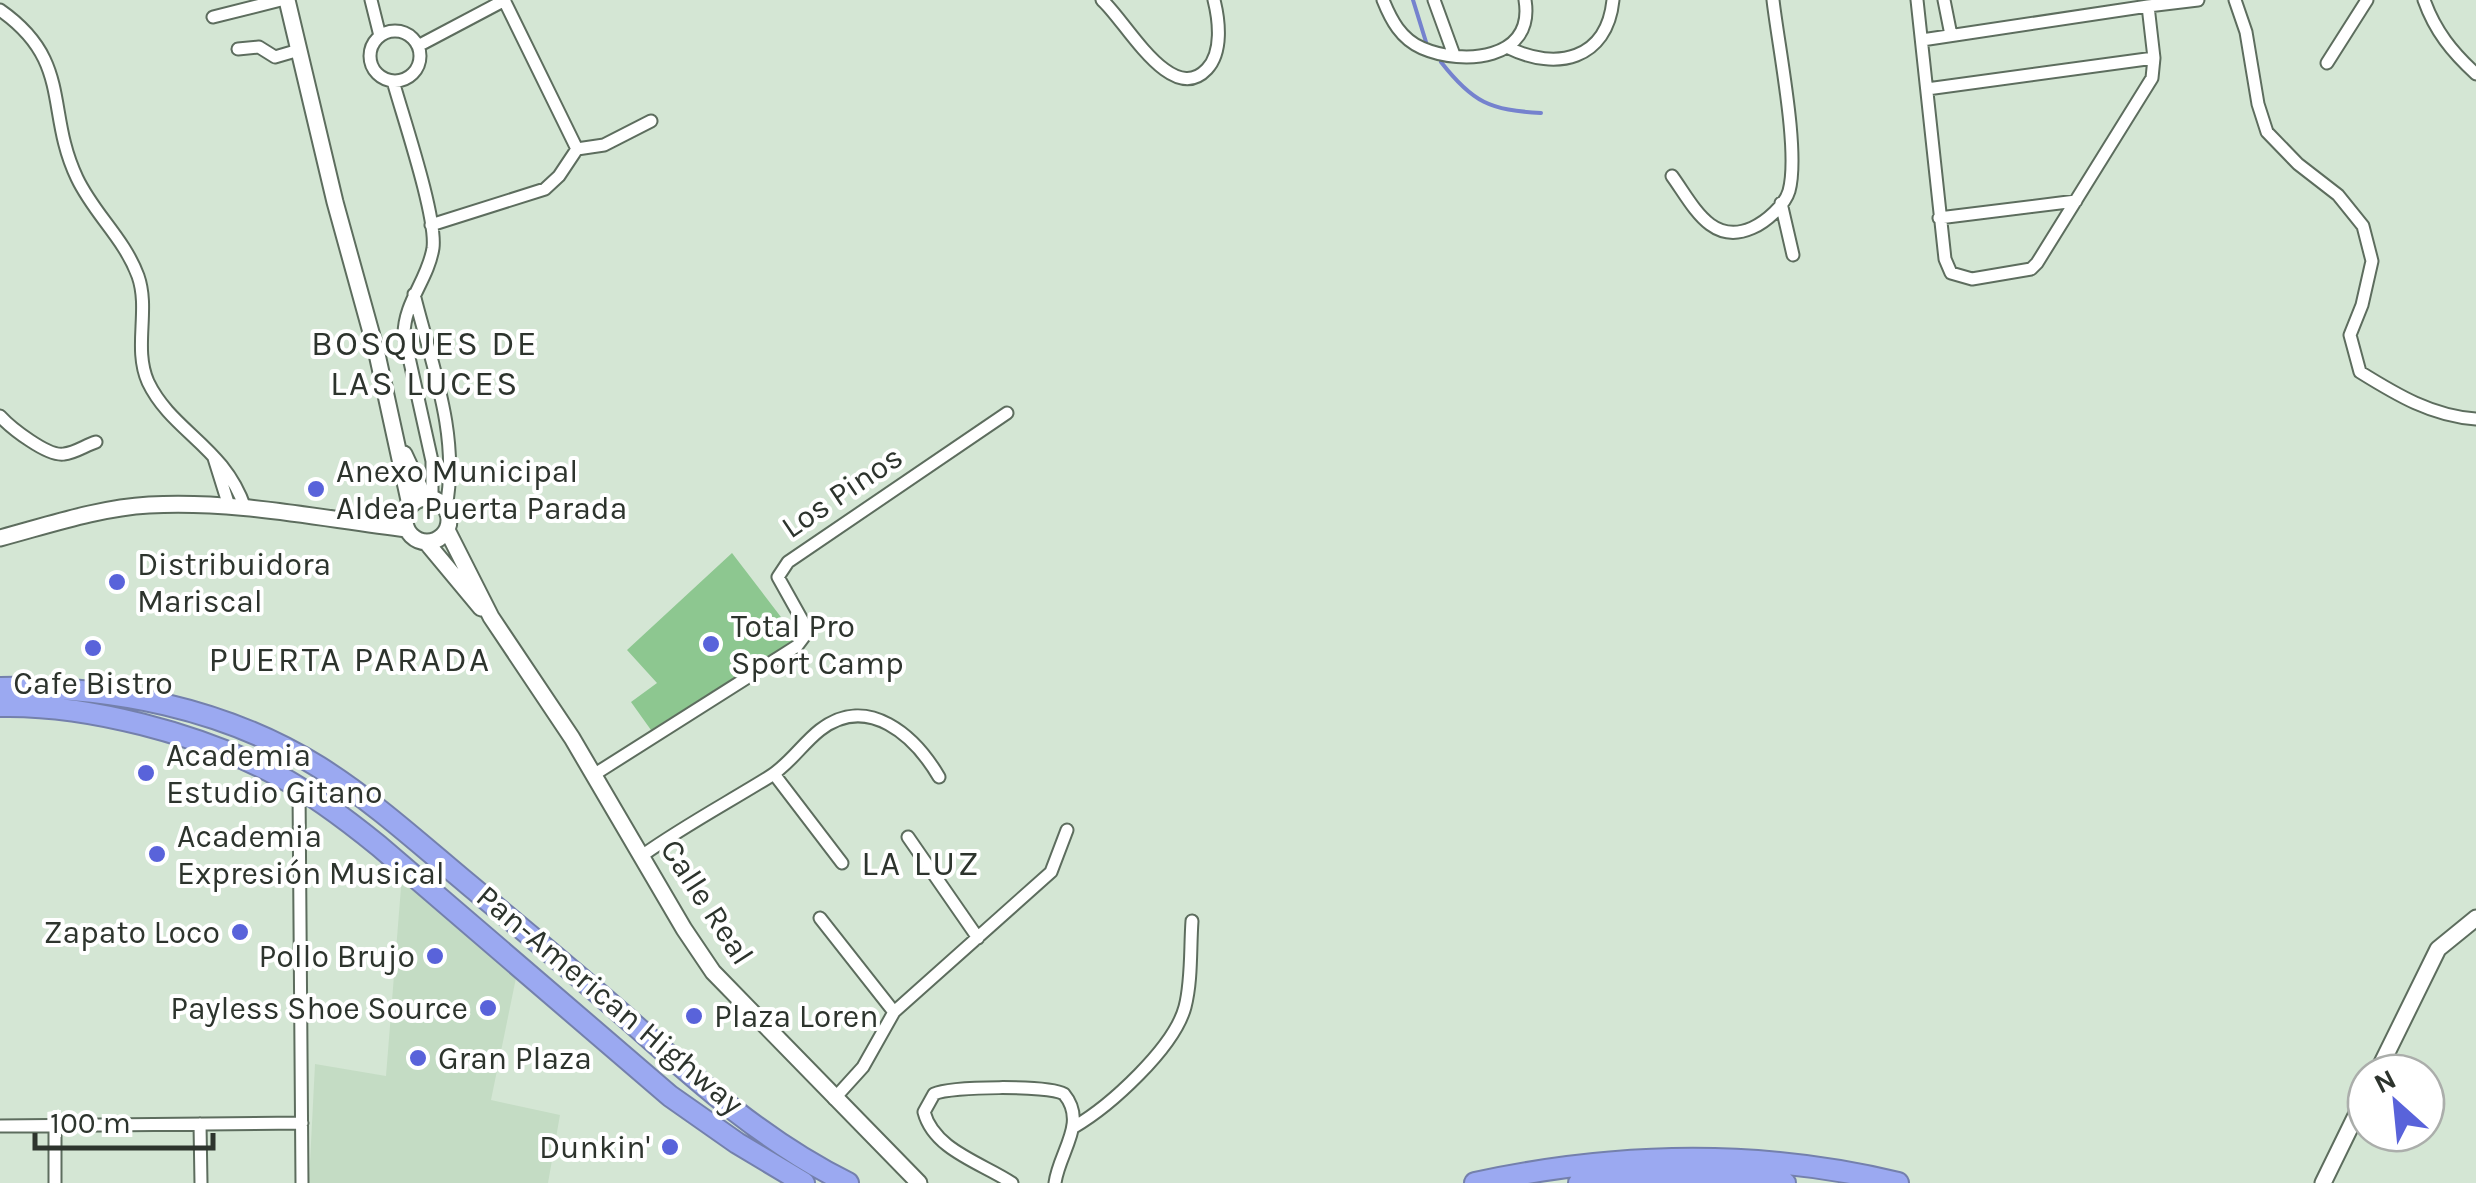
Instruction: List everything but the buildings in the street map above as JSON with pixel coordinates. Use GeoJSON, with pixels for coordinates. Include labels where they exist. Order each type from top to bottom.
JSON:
{"type":"FeatureCollection","features":[{"type":"Feature","properties":{"kind":"highway","name":"Pan-American Highway"},"geometry":{"type":"LineString","coordinates":[[0,688],[84,691],[210,716],[276,743],[321,768],[392,820],[726,1104],[818,1168],[848,1183]]}},
{"type":"Feature","properties":{"kind":"highway","name":"Pan-American Highway"},"geometry":{"type":"LineString","coordinates":[[0,706],[48,708],[152,728],[234,756],[278,776],[379,846],[670,1096],[804,1183]]}},
{"type":"Feature","properties":{"kind":"highway"},"geometry":{"type":"LineString","coordinates":[[1475,1183],[1597,1162],[1674,1159],[1735,1160],[1898,1183]]}},
{"type":"Feature","properties":{"kind":"highway"},"geometry":{"type":"LineString","coordinates":[[1580,1183],[1684,1176],[1785,1183]]}},
{"type":"Feature","properties":{"kind":"main road"},"geometry":{"type":"LineString","coordinates":[[284,0],[395,432],[405,486],[395,519],[376,525]]}},
{"type":"Feature","properties":{"kind":"main road"},"geometry":{"type":"LineString","coordinates":[[395,432],[422,500]]}},
{"type":"Feature","properties":{"kind":"main road"},"geometry":{"type":"LineString","coordinates":[[405,486],[422,500],[446,507],[450,518],[447,530],[438,539],[426,542],[407,529],[405,517],[422,500]]}},
{"type":"Feature","properties":{"kind":"main road"},"geometry":{"type":"LineString","coordinates":[[0,538],[90,514],[146,506],[237,507],[407,529]]}},
{"type":"Feature","properties":{"kind":"main road","name":"Calle Real"},"geometry":{"type":"LineString","coordinates":[[447,530],[490,617],[595,774],[713,972],[919,1183]]}},
{"type":"Feature","properties":{"kind":"main road","name":"Calle Real"},"geometry":{"type":"LineString","coordinates":[[426,542],[468,596],[490,617]]}},
{"type":"Feature","properties":{"kind":"main road"},"geometry":{"type":"LineString","coordinates":[[2387,1053],[2438,949],[2476,918]]}},
{"type":"Feature","properties":{"kind":"main road"},"geometry":{"type":"LineString","coordinates":[[2324,1183],[2346,1137]]}},
{"type":"Feature","properties":{"kind":"street"},"geometry":{"type":"LineString","coordinates":[[214,16],[284,0]]}},
{"type":"Feature","properties":{"kind":"street"},"geometry":{"type":"LineString","coordinates":[[371,0],[380,36]]}},
{"type":"Feature","properties":{"kind":"street"},"geometry":{"type":"LineString","coordinates":[[418,46],[505,0],[577,149]]}},
{"type":"Feature","properties":{"kind":"street"},"geometry":{"type":"LineString","coordinates":[[1102,0],[1162,71],[1182,79],[1202,74],[1214,58],[1218,27],[1214,0]]}},
{"type":"Feature","properties":{"kind":"street"},"geometry":{"type":"LineString","coordinates":[[1383,0],[1397,29],[1420,48],[1486,56],[1508,48],[1526,24],[1525,0]]}},
{"type":"Feature","properties":{"kind":"street"},"geometry":{"type":"LineString","coordinates":[[1434,0],[1454,55]]}},
{"type":"Feature","properties":{"kind":"street"},"geometry":{"type":"LineString","coordinates":[[1508,48],[1529,58],[1584,54],[1603,35],[1613,0]]}},
{"type":"Feature","properties":{"kind":"street"},"geometry":{"type":"LineString","coordinates":[[1672,176],[1708,226],[1738,234],[1759,225],[1788,194],[1792,165],[1773,0]]}},
{"type":"Feature","properties":{"kind":"street"},"geometry":{"type":"LineString","coordinates":[[1918,0],[1945,259],[1950,274],[1972,279],[2031,268],[2076,200],[2152,78],[2154,58],[2148,6]]}},
{"type":"Feature","properties":{"kind":"street"},"geometry":{"type":"LineString","coordinates":[[1944,0],[1951,35]]}},
{"type":"Feature","properties":{"kind":"street"},"geometry":{"type":"LineString","coordinates":[[1922,40],[2198,0]]}},
{"type":"Feature","properties":{"kind":"street"},"geometry":{"type":"LineString","coordinates":[[2327,64],[2367,0]]}},
{"type":"Feature","properties":{"kind":"street"},"geometry":{"type":"LineString","coordinates":[[2424,0],[2432,24],[2456,56],[2476,74]]}},
{"type":"Feature","properties":{"kind":"street"},"geometry":{"type":"LineString","coordinates":[[2234,1],[2246,32],[2266,132],[2298,164],[2338,195],[2363,226],[2372,261],[2350,335],[2360,372],[2398,396],[2447,417],[2476,419]]}},
{"type":"Feature","properties":{"kind":"street"},"geometry":{"type":"LineString","coordinates":[[0,10],[28,33],[45,56],[75,173],[89,201],[120,238],[138,276],[144,305],[142,351],[146,377],[164,404],[236,483],[237,507]]}},
{"type":"Feature","properties":{"kind":"street"},"geometry":{"type":"LineString","coordinates":[[388,32],[405,34],[418,46],[416,70],[402,80],[393,82],[379,76],[370,64],[371,48],[388,32]]}},
{"type":"Feature","properties":{"kind":"street"},"geometry":{"type":"LineString","coordinates":[[238,49],[259,47],[275,57],[299,50]]}},
{"type":"Feature","properties":{"kind":"street"},"geometry":{"type":"LineString","coordinates":[[1927,89],[2154,58]]}},
{"type":"Feature","properties":{"kind":"street"},"geometry":{"type":"LineString","coordinates":[[393,82],[431,225],[432,253],[404,316],[404,335],[432,461],[422,500]]}},
{"type":"Feature","properties":{"kind":"street"},"geometry":{"type":"LineString","coordinates":[[431,225],[545,189],[577,149],[604,145],[651,121]]}},
{"type":"Feature","properties":{"kind":"street"},"geometry":{"type":"LineString","coordinates":[[1939,218],[2076,200]]}},
{"type":"Feature","properties":{"kind":"street"},"geometry":{"type":"LineString","coordinates":[[1781,204],[1793,255]]}},
{"type":"Feature","properties":{"kind":"street"},"geometry":{"type":"LineString","coordinates":[[414,294],[444,408],[450,474],[446,507]]}},
{"type":"Feature","properties":{"kind":"street","name":"Los Pinos"},"geometry":{"type":"LineString","coordinates":[[595,774],[798,646],[806,627],[778,578],[788,562],[1007,414]]}},
{"type":"Feature","properties":{"kind":"street"},"geometry":{"type":"LineString","coordinates":[[0,418],[16,432],[57,454],[96,442]]}},
{"type":"Feature","properties":{"kind":"street"},"geometry":{"type":"LineString","coordinates":[[644,854],[774,774],[821,729],[836,721],[874,716],[907,736],[939,777]]}},
{"type":"Feature","properties":{"kind":"street"},"geometry":{"type":"LineString","coordinates":[[774,774],[842,863]]}},
{"type":"Feature","properties":{"kind":"street"},"geometry":{"type":"LineString","coordinates":[[298,790],[302,1183]]}},
{"type":"Feature","properties":{"kind":"street"},"geometry":{"type":"LineString","coordinates":[[834,1099],[872,1053],[894,1012],[1051,872],[1067,830]]}},
{"type":"Feature","properties":{"kind":"street"},"geometry":{"type":"LineString","coordinates":[[908,837],[978,938]]}},
{"type":"Feature","properties":{"kind":"street"},"geometry":{"type":"LineString","coordinates":[[820,918],[894,1012]]}},
{"type":"Feature","properties":{"kind":"street"},"geometry":{"type":"LineString","coordinates":[[1074,1127],[1112,1099],[1173,1032],[1185,1008],[1192,921]]}},
{"type":"Feature","properties":{"kind":"street"},"geometry":{"type":"LineString","coordinates":[[1012,1183],[947,1146],[927,1124],[924,1112],[934,1094],[954,1088],[1054,1088],[1070,1100],[1075,1110],[1074,1127],[1058,1164],[1055,1183]]}},
{"type":"Feature","properties":{"kind":"street"},"geometry":{"type":"LineString","coordinates":[[0,1126],[302,1123]]}},
{"type":"Feature","properties":{"kind":"street"},"geometry":{"type":"LineString","coordinates":[[200,1124],[201,1183]]}},
{"type":"Feature","properties":{"kind":"street"},"geometry":{"type":"LineString","coordinates":[[55,1126],[56,1183]]}},
{"type":"Feature","properties":{"kind":"shaded area"},"geometry":{"type":"Polygon","coordinates":[[[402,875],[517,973],[491,1100],[560,1115],[548,1183],[309,1183],[315,1064],[386,1076],[402,875]]]}},
{"type":"Feature","properties":{"kind":"green space","name":"Total Pro Sport Camp"},"geometry":{"type":"Polygon","coordinates":[[[732,553],[797,638],[651,730],[631,702],[657,683],[627,650],[732,553]]]}},
{"type":"Feature","properties":{"kind":"waterway"},"geometry":{"type":"LineString","coordinates":[[1413,0],[1426,42]]}},
{"type":"Feature","properties":{"kind":"waterway"},"geometry":{"type":"LineString","coordinates":[[1441,62],[1463,87],[1484,102],[1508,110],[1541,113]]}},
{"type":"Feature","properties":{"kind":"place","name":"Anexo Municipal Aldea Puerta Parada"},"geometry":{"type":"Point","coordinates":[316,489]}},
{"type":"Feature","properties":{"kind":"place","name":"Distribuidora Mariscal"},"geometry":{"type":"Point","coordinates":[117,582]}},
{"type":"Feature","properties":{"kind":"place","name":"Total Pro Sport Camp"},"geometry":{"type":"Point","coordinates":[711,644]}},
{"type":"Feature","properties":{"kind":"place","name":"Cafe Bistro"},"geometry":{"type":"Point","coordinates":[93,648]}},
{"type":"Feature","properties":{"kind":"place","name":"Academia Estudio Gitano"},"geometry":{"type":"Point","coordinates":[146,773]}},
{"type":"Feature","properties":{"kind":"place","name":"Academia Expresión Musical"},"geometry":{"type":"Point","coordinates":[157,854]}},
{"type":"Feature","properties":{"kind":"place","name":"Zapato Loco"},"geometry":{"type":"Point","coordinates":[240,932]}},
{"type":"Feature","properties":{"kind":"place","name":"Pollo Brujo"},"geometry":{"type":"Point","coordinates":[435,956]}},
{"type":"Feature","properties":{"kind":"place","name":"Payless Shoe Source"},"geometry":{"type":"Point","coordinates":[488,1008]}},
{"type":"Feature","properties":{"kind":"place","name":"Plaza Loren"},"geometry":{"type":"Point","coordinates":[694,1016]}},
{"type":"Feature","properties":{"kind":"place","name":"Gran Plaza"},"geometry":{"type":"Point","coordinates":[418,1058]}},
{"type":"Feature","properties":{"kind":"place","name":"Dunkin'"},"geometry":{"type":"Point","coordinates":[670,1147]}},
{"type":"Feature","properties":{"kind":"district","name":"BOSQUES DE LAS LUCES"},"geometry":{"type":"Point","coordinates":[425,363]}},
{"type":"Feature","properties":{"kind":"district","name":"PUERTA PARADA"},"geometry":{"type":"Point","coordinates":[350,659]}},
{"type":"Feature","properties":{"kind":"district","name":"LA LUZ"},"geometry":{"type":"Point","coordinates":[921,863]}}]}
